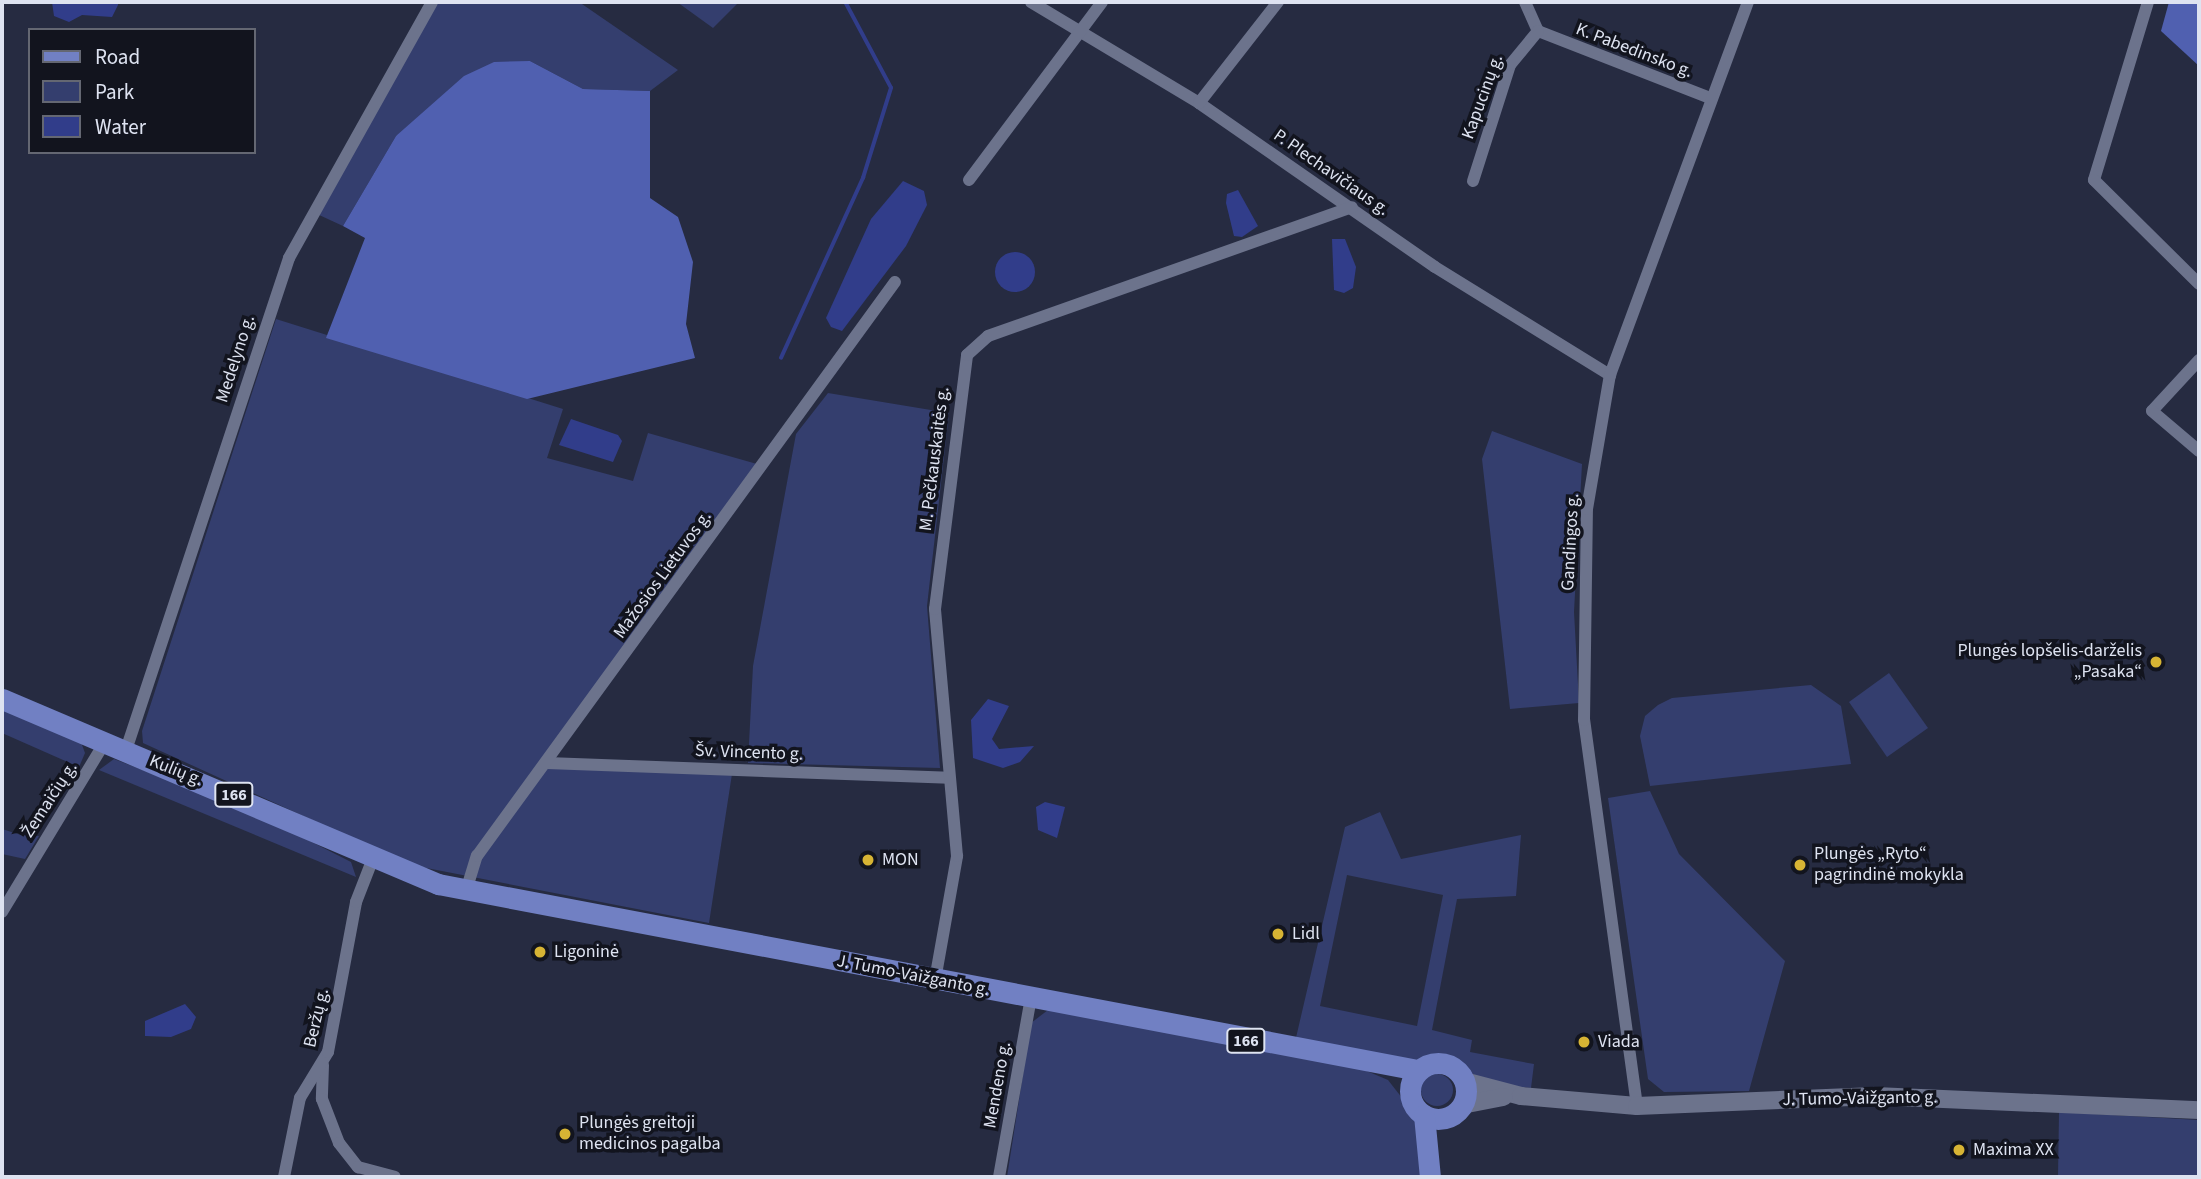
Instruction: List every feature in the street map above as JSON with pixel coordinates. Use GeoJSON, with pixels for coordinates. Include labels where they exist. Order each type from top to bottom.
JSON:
{"type":"FeatureCollection","features":[{"type":"Feature","properties":{"kind":"main road","name":"Kulių g."},"geometry":{"type":"LineString","coordinates":[[2,699],[126,750],[372,861],[466,891]]}},
{"type":"Feature","properties":{"kind":"main road","name":"J. Tumo-Vaižganto g."},"geometry":{"type":"LineString","coordinates":[[466,891],[1360,1063],[1418,1070]]}},
{"type":"Feature","properties":{"kind":"main road","name":"J. Tumo-Vaižganto g."},"geometry":{"type":"LineString","coordinates":[[1360,1063],[1409,1090]]}},
{"type":"Feature","properties":{"kind":"main road","name":"166"},"geometry":{"type":"LineString","coordinates":[[1418,1070],[1442,1063],[1464,1081]]}},
{"type":"Feature","properties":{"kind":"main road"},"geometry":{"type":"LineString","coordinates":[[1418,1070],[1409,1090],[1433,1117],[1430,1171]]}},
{"type":"Feature","properties":{"kind":"main road","name":"J. Tumo-Vaižganto g."},"geometry":{"type":"LineString","coordinates":[[1464,1081],[1521,1096],[1637,1106],[1875,1096],[2199,1110]]}},
{"type":"Feature","properties":{"kind":"main road"},"geometry":{"type":"LineString","coordinates":[[1433,1117],[1462,1105],[1464,1081]]}},
{"type":"Feature","properties":{"kind":"main road","name":"J. Tumo-Vaižganto g."},"geometry":{"type":"LineString","coordinates":[[1462,1105],[1521,1096]]}},
{"type":"Feature","properties":{"kind":"street","name":"Medelyno g."},"geometry":{"type":"LineString","coordinates":[[126,750],[289,258],[432,2]]}},
{"type":"Feature","properties":{"kind":"street","name":"P. Plechavičiaus g."},"geometry":{"type":"LineString","coordinates":[[1031,2],[1199,103],[1435,267],[1610,375]]}},
{"type":"Feature","properties":{"kind":"street"},"geometry":{"type":"LineString","coordinates":[[969,180],[1026,96],[1080,33],[1102,2]]}},
{"type":"Feature","properties":{"kind":"street"},"geometry":{"type":"LineString","coordinates":[[1199,103],[1278,2]]}},
{"type":"Feature","properties":{"kind":"street"},"geometry":{"type":"LineString","coordinates":[[1525,2],[1538,31]]}},
{"type":"Feature","properties":{"kind":"street","name":"Gandingos g."},"geometry":{"type":"LineString","coordinates":[[1637,1106],[1584,720],[1587,509],[1610,375],[1710,97],[1748,2]]}},
{"type":"Feature","properties":{"kind":"street"},"geometry":{"type":"LineString","coordinates":[[2148,2],[2094,180],[2199,284]]}},
{"type":"Feature","properties":{"kind":"street","name":"K. Pabedinsko g."},"geometry":{"type":"LineString","coordinates":[[1538,31],[1710,97]]}},
{"type":"Feature","properties":{"kind":"street","name":"Kapucinų g."},"geometry":{"type":"LineString","coordinates":[[1474,181],[1510,65],[1538,31]]}},
{"type":"Feature","properties":{"kind":"street","name":"M. Pečkauskaitės g."},"geometry":{"type":"LineString","coordinates":[[935,980],[957,856],[935,609],[949,464],[967,355],[974,344],[1352,207]]}},
{"type":"Feature","properties":{"kind":"street","name":"Mažosios Lietuvos g."},"geometry":{"type":"LineString","coordinates":[[466,891],[477,856],[895,282]]}},
{"type":"Feature","properties":{"kind":"street"},"geometry":{"type":"LineString","coordinates":[[2199,360],[2152,411],[2199,452]]}},
{"type":"Feature","properties":{"kind":"street","name":"Žemaičių g."},"geometry":{"type":"LineString","coordinates":[[2,912],[105,742]]}},
{"type":"Feature","properties":{"kind":"street","name":"Šv. Vincento g."},"geometry":{"type":"LineString","coordinates":[[547,763],[949,778]]}},
{"type":"Feature","properties":{"kind":"street","name":"Beržų g."},"geometry":{"type":"LineString","coordinates":[[284,1177],[300,1098],[323,1065],[356,902],[372,861]]}},
{"type":"Feature","properties":{"kind":"street","name":"Mendeno g."},"geometry":{"type":"LineString","coordinates":[[999,1177],[1031,999]]}},
{"type":"Feature","properties":{"kind":"street"},"geometry":{"type":"LineString","coordinates":[[323,1065],[322,1099],[340,1143],[358,1167],[395,1177]]}},
{"type":"Feature","properties":{"kind":"green space"},"geometry":{"type":"Polygon","coordinates":[[[437,2],[579,2],[678,70],[650,91],[583,89],[530,61],[396,136],[343,226],[317,214],[437,2]]]}},
{"type":"Feature","properties":{"kind":"green space"},"geometry":{"type":"Polygon","coordinates":[[[677,2],[739,2],[713,28],[677,2]]]}},
{"type":"Feature","properties":{"kind":"green space"},"geometry":{"type":"Polygon","coordinates":[[[276,319],[563,409],[547,458],[633,481],[648,433],[757,464],[537,768],[732,774],[709,923],[411,865],[143,743],[142,731],[276,319]]]}},
{"type":"Feature","properties":{"kind":"green space"},"geometry":{"type":"Polygon","coordinates":[[[828,393],[949,413],[927,606],[940,768],[748,763],[753,666],[796,434],[828,393]]]}},
{"type":"Feature","properties":{"kind":"green space"},"geometry":{"type":"Polygon","coordinates":[[[1492,431],[1582,464],[1574,612],[1579,703],[1510,709],[1482,459],[1492,431]]]}},
{"type":"Feature","properties":{"kind":"green space"},"geometry":{"type":"Polygon","coordinates":[[[1889,673],[1928,728],[1887,757],[1849,702],[1889,673]]]}},
{"type":"Feature","properties":{"kind":"green space"},"geometry":{"type":"Polygon","coordinates":[[[1811,685],[1841,706],[1851,764],[1650,786],[1640,736],[1645,716],[1658,705],[1672,698],[1811,685]]]}},
{"type":"Feature","properties":{"kind":"green space"},"geometry":{"type":"Polygon","coordinates":[[[2,707],[81,742],[85,753],[79,767],[2,733],[2,707]]]}},
{"type":"Feature","properties":{"kind":"green space"},"geometry":{"type":"Polygon","coordinates":[[[114,759],[259,815],[351,862],[356,877],[99,770],[114,759]]]}},
{"type":"Feature","properties":{"kind":"green space"},"geometry":{"type":"Polygon","coordinates":[[[1650,791],[1679,854],[1785,961],[1749,1091],[1664,1092],[1648,1079],[1608,798],[1650,791]]]}},
{"type":"Feature","properties":{"kind":"green space"},"geometry":{"type":"Polygon","coordinates":[[[1380,812],[1401,859],[1521,835],[1516,896],[1457,899],[1432,1030],[1472,1040],[1470,1052],[1534,1064],[1531,1088],[1487,1084],[1448,1056],[1413,1063],[1295,1042],[1345,827],[1380,812]],[[1347,875],[1320,1006],[1417,1026],[1443,895],[1347,875]]]}},
{"type":"Feature","properties":{"kind":"green space"},"geometry":{"type":"Polygon","coordinates":[[[2,829],[21,835],[39,836],[25,859],[2,854],[2,829]]]}},
{"type":"Feature","properties":{"kind":"green space"},"geometry":{"type":"Polygon","coordinates":[[[1048,1010],[1362,1069],[1388,1080],[1417,1117],[1423,1177],[1007,1177],[1031,1023],[1048,1010]]]}},
{"type":"Feature","properties":{"kind":"green space"},"geometry":{"type":"Polygon","coordinates":[[[1437,1074],[1448,1079],[1453,1090],[1448,1101],[1437,1106],[1426,1101],[1421,1090],[1426,1079],[1437,1074]]]}},
{"type":"Feature","properties":{"kind":"green space"},"geometry":{"type":"Polygon","coordinates":[[[2059,1112],[2199,1120],[2199,1177],[2058,1177],[2059,1112]]]}},
{"type":"Feature","properties":{"kind":"shaded area"},"geometry":{"type":"Polygon","coordinates":[[[2169,2],[2199,2],[2199,66],[2161,31],[2169,2]]]}},
{"type":"Feature","properties":{"kind":"shaded area"},"geometry":{"type":"Polygon","coordinates":[[[530,61],[583,89],[650,91],[650,198],[678,217],[693,262],[686,324],[695,358],[527,399],[326,338],[365,238],[343,226],[396,136],[464,76],[494,62],[530,61]]]}},
{"type":"Feature","properties":{"kind":"water"},"geometry":{"type":"Polygon","coordinates":[[[52,2],[118,2],[118,5],[112,17],[82,15],[69,22],[54,16],[52,2]]]}},
{"type":"Feature","properties":{"kind":"water"},"geometry":{"type":"Polygon","coordinates":[[[903,181],[924,191],[927,205],[906,246],[842,331],[831,327],[826,318],[871,219],[903,181]]]}},
{"type":"Feature","properties":{"kind":"water"},"geometry":{"type":"Polygon","coordinates":[[[1238,190],[1258,226],[1242,237],[1234,236],[1226,203],[1227,194],[1238,190]]]}},
{"type":"Feature","properties":{"kind":"water"},"geometry":{"type":"Polygon","coordinates":[[[1332,239],[1345,239],[1356,267],[1353,288],[1344,293],[1334,290],[1332,239]]]}},
{"type":"Feature","properties":{"kind":"water"},"geometry":{"type":"Polygon","coordinates":[[[1015,252],[1029,258],[1035,272],[1029,286],[1015,292],[1001,286],[995,272],[1001,258],[1015,252]]]}},
{"type":"Feature","properties":{"kind":"water"},"geometry":{"type":"Polygon","coordinates":[[[571,419],[618,435],[622,441],[613,462],[559,445],[571,419]]]}},
{"type":"Feature","properties":{"kind":"water"},"geometry":{"type":"Polygon","coordinates":[[[988,699],[1009,706],[992,739],[999,749],[1034,746],[1020,762],[1003,768],[973,758],[971,720],[988,699]]]}},
{"type":"Feature","properties":{"kind":"water"},"geometry":{"type":"Polygon","coordinates":[[[1045,802],[1065,807],[1057,838],[1038,830],[1036,807],[1045,802]]]}},
{"type":"Feature","properties":{"kind":"water"},"geometry":{"type":"Polygon","coordinates":[[[185,1004],[196,1017],[191,1029],[171,1037],[145,1036],[145,1021],[185,1004]]]}},
{"type":"Feature","properties":{"kind":"waterway"},"geometry":{"type":"LineString","coordinates":[[781,358],[863,178],[891,88],[845,2]]}},
{"type":"Feature","properties":{"kind":"place","name":"Plungės lopšelis-darželis „Pasaka“"},"geometry":{"type":"Point","coordinates":[2156,662]}},
{"type":"Feature","properties":{"kind":"place","name":"MON"},"geometry":{"type":"Point","coordinates":[868,860]}},
{"type":"Feature","properties":{"kind":"place","name":"Plungės „Ryto“ pagrindinė mokykla"},"geometry":{"type":"Point","coordinates":[1800,865]}},
{"type":"Feature","properties":{"kind":"place","name":"Lidl"},"geometry":{"type":"Point","coordinates":[1278,934]}},
{"type":"Feature","properties":{"kind":"place","name":"Ligoninė"},"geometry":{"type":"Point","coordinates":[540,952]}},
{"type":"Feature","properties":{"kind":"place","name":"Viada"},"geometry":{"type":"Point","coordinates":[1584,1042]}},
{"type":"Feature","properties":{"kind":"place","name":"Plungės greitoji medicinos pagalba"},"geometry":{"type":"Point","coordinates":[565,1134]}},
{"type":"Feature","properties":{"kind":"place","name":"Maxima XX"},"geometry":{"type":"Point","coordinates":[1959,1150]}}]}
